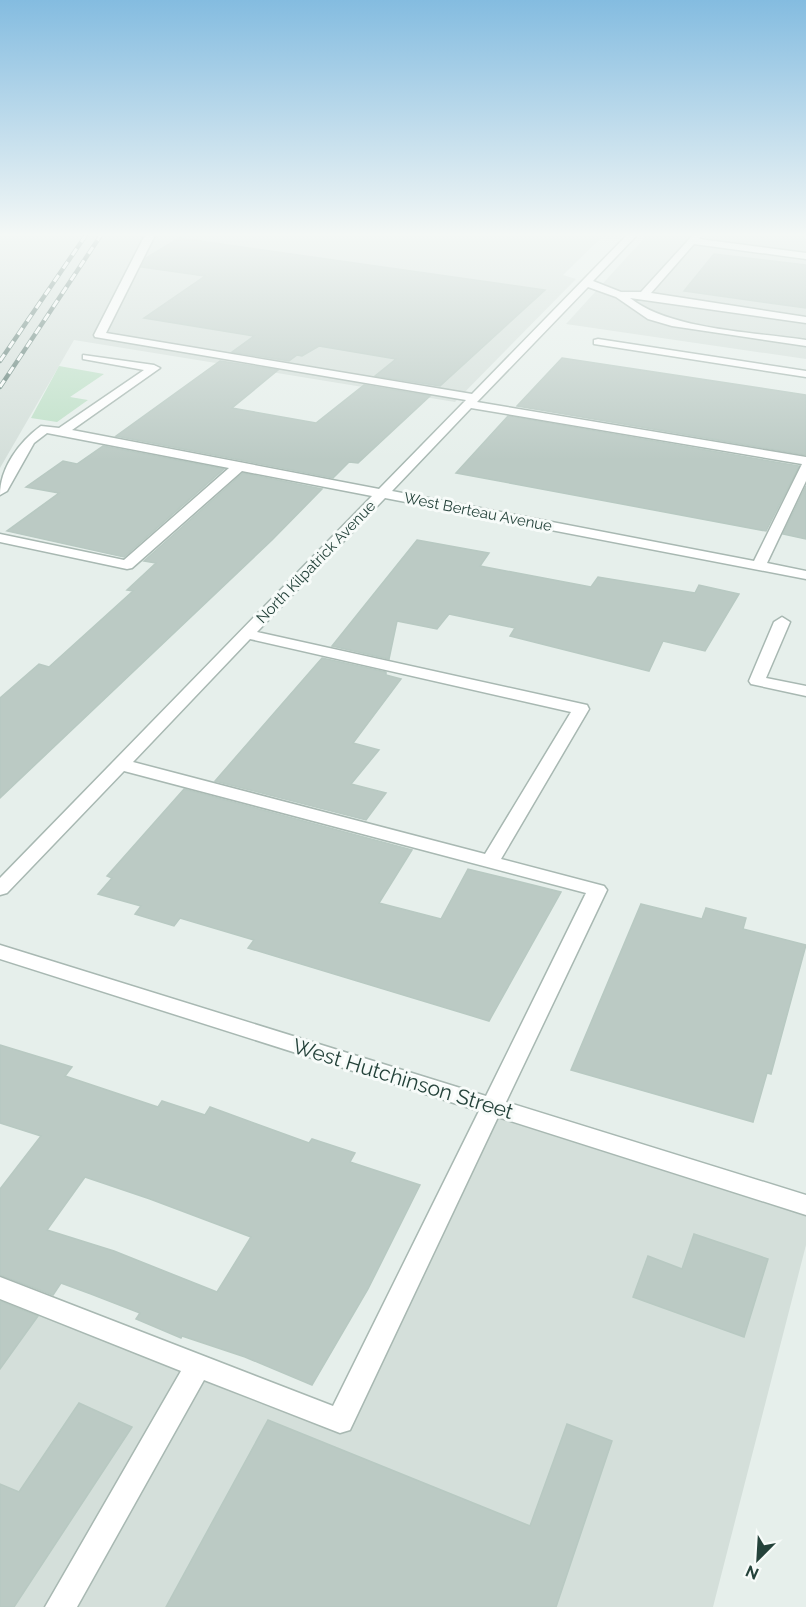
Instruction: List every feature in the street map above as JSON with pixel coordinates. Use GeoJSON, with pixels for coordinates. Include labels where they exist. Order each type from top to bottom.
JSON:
{"type":"FeatureCollection","features":[{"type":"Feature","properties":{"kind":"street"},"geometry":{"type":"LineString","coordinates":[[112,310],[99,335],[806,461]]}},
{"type":"Feature","properties":{"kind":"street","name":"North Kilpatrick Avenue"},"geometry":{"type":"LineString","coordinates":[[0,889],[558,310]]}},
{"type":"Feature","properties":{"kind":"street"},"geometry":{"type":"LineString","coordinates":[[639,310],[652,317],[676,324],[806,343]]}},
{"type":"Feature","properties":{"kind":"street"},"geometry":{"type":"LineString","coordinates":[[741,310],[806,320]]}},
{"type":"Feature","properties":{"kind":"street"},"geometry":{"type":"LineString","coordinates":[[598,342],[806,374]]}},
{"type":"Feature","properties":{"kind":"street"},"geometry":{"type":"LineString","coordinates":[[61,432],[154,368],[87,357]]}},
{"type":"Feature","properties":{"kind":"street","name":"West Berteau Avenue"},"geometry":{"type":"LineString","coordinates":[[0,491],[29,441],[45,429],[806,575]]}},
{"type":"Feature","properties":{"kind":"street"},"geometry":{"type":"LineString","coordinates":[[0,538],[127,565],[239,466]]}},
{"type":"Feature","properties":{"kind":"street"},"geometry":{"type":"LineString","coordinates":[[759,566],[806,467]]}},
{"type":"Feature","properties":{"kind":"street"},"geometry":{"type":"LineString","coordinates":[[782,621],[757,681],[806,691]]}},
{"type":"Feature","properties":{"kind":"street"},"geometry":{"type":"LineString","coordinates":[[247,634],[580,709],[490,862]]}},
{"type":"Feature","properties":{"kind":"street"},"geometry":{"type":"LineString","coordinates":[[0,1288],[340,1421],[597,890],[120,764]]}},
{"type":"Feature","properties":{"kind":"street","name":"West Hutchinson Street"},"geometry":{"type":"LineString","coordinates":[[0,952],[806,1205]]}},
{"type":"Feature","properties":{"kind":"street"},"geometry":{"type":"LineString","coordinates":[[60,1607],[198,1366]]}},
{"type":"Feature","properties":{"kind":"shaded area"},"geometry":{"type":"Polygon","coordinates":[[[0,310],[546,310],[455,402],[74,340],[0,468],[0,310]]]}},
{"type":"Feature","properties":{"kind":"shaded area"},"geometry":{"type":"Polygon","coordinates":[[[579,310],[806,310],[806,359],[566,324],[579,310]]]}},
{"type":"Feature","properties":{"kind":"shaded area"},"geometry":{"type":"Polygon","coordinates":[[[482,1109],[806,1210],[806,1245],[713,1607],[0,1607],[0,1282],[334,1413],[482,1109]]]}},
{"type":"Feature","properties":{"kind":"green space"},"geometry":{"type":"Polygon","coordinates":[[[59,366],[104,374],[70,397],[88,400],[57,422],[31,418],[59,366]]]}},
{"type":"Feature","properties":{"kind":"building"},"geometry":{"type":"Polygon","coordinates":[[[156,310],[523,310],[440,386],[375,376],[396,359],[319,346],[289,361],[232,352],[254,336],[144,318],[156,310]]]}},
{"type":"Feature","properties":{"kind":"building"},"geometry":{"type":"Polygon","coordinates":[[[562,358],[806,395],[806,455],[517,406],[562,358]]]}},
{"type":"Feature","properties":{"kind":"building"},"geometry":{"type":"Polygon","coordinates":[[[220,361],[278,370],[232,408],[316,423],[364,385],[430,396],[358,463],[349,462],[333,478],[116,436],[220,361]]]}},
{"type":"Feature","properties":{"kind":"building"},"geometry":{"type":"Polygon","coordinates":[[[508,416],[799,466],[766,531],[456,473],[508,416]]]}},
{"type":"Feature","properties":{"kind":"building"},"geometry":{"type":"Polygon","coordinates":[[[103,446],[224,469],[124,557],[7,531],[59,493],[26,487],[63,461],[77,464],[103,446]]]}},
{"type":"Feature","properties":{"kind":"building"},"geometry":{"type":"Polygon","coordinates":[[[243,473],[322,489],[272,540],[0,798],[0,698],[39,664],[49,667],[133,591],[127,590],[156,563],[144,561],[243,473]]]}},
{"type":"Feature","properties":{"kind":"building"},"geometry":{"type":"Polygon","coordinates":[[[806,486],[806,539],[783,534],[806,486]]]}},
{"type":"Feature","properties":{"kind":"building"},"geometry":{"type":"Polygon","coordinates":[[[417,540],[489,553],[480,566],[591,587],[598,577],[695,593],[699,585],[739,594],[705,651],[663,641],[649,671],[510,636],[515,628],[449,614],[437,629],[397,621],[389,659],[332,646],[417,540]]]}},
{"type":"Feature","properties":{"kind":"building"},"geometry":{"type":"Polygon","coordinates":[[[322,658],[386,672],[386,675],[401,679],[353,743],[379,750],[351,784],[386,793],[366,820],[215,781],[322,658]]]}},
{"type":"Feature","properties":{"kind":"building"},"geometry":{"type":"Polygon","coordinates":[[[184,789],[412,850],[379,903],[441,919],[468,869],[561,892],[489,1021],[248,948],[254,940],[180,918],[174,926],[135,914],[141,906],[98,894],[112,878],[107,876],[184,789]]]}},
{"type":"Feature","properties":{"kind":"building"},"geometry":{"type":"Polygon","coordinates":[[[641,904],[702,919],[706,908],[746,918],[743,929],[806,945],[771,1074],[767,1073],[753,1122],[571,1070],[641,904]]]}},
{"type":"Feature","properties":{"kind":"building"},"geometry":{"type":"Polygon","coordinates":[[[0,1045],[72,1067],[65,1076],[158,1107],[162,1101],[205,1115],[210,1107],[309,1143],[312,1139],[355,1153],[350,1162],[420,1185],[368,1289],[312,1385],[245,1357],[182,1336],[181,1338],[136,1319],[140,1313],[61,1283],[53,1295],[0,1275],[0,1189],[41,1136],[0,1123],[0,1045]],[[85,1177],[47,1230],[114,1251],[217,1292],[251,1237],[85,1177]]]}},
{"type":"Feature","properties":{"kind":"building"},"geometry":{"type":"Polygon","coordinates":[[[694,1234],[768,1259],[744,1337],[633,1297],[648,1256],[682,1269],[694,1234]]]}},
{"type":"Feature","properties":{"kind":"building"},"geometry":{"type":"Polygon","coordinates":[[[0,1301],[38,1316],[0,1369],[0,1301]]]}},
{"type":"Feature","properties":{"kind":"building"},"geometry":{"type":"Polygon","coordinates":[[[79,1403],[132,1427],[14,1607],[0,1607],[0,1484],[19,1492],[79,1403]]]}},
{"type":"Feature","properties":{"kind":"building"},"geometry":{"type":"Polygon","coordinates":[[[268,1420],[530,1526],[567,1424],[612,1441],[556,1607],[166,1607],[268,1420]]]}},
{"type":"Feature","properties":{"kind":"railway"},"geometry":{"type":"LineString","coordinates":[[0,361],[35,310]]}},
{"type":"Feature","properties":{"kind":"railway"},"geometry":{"type":"LineString","coordinates":[[0,387],[51,310]]}}]}
